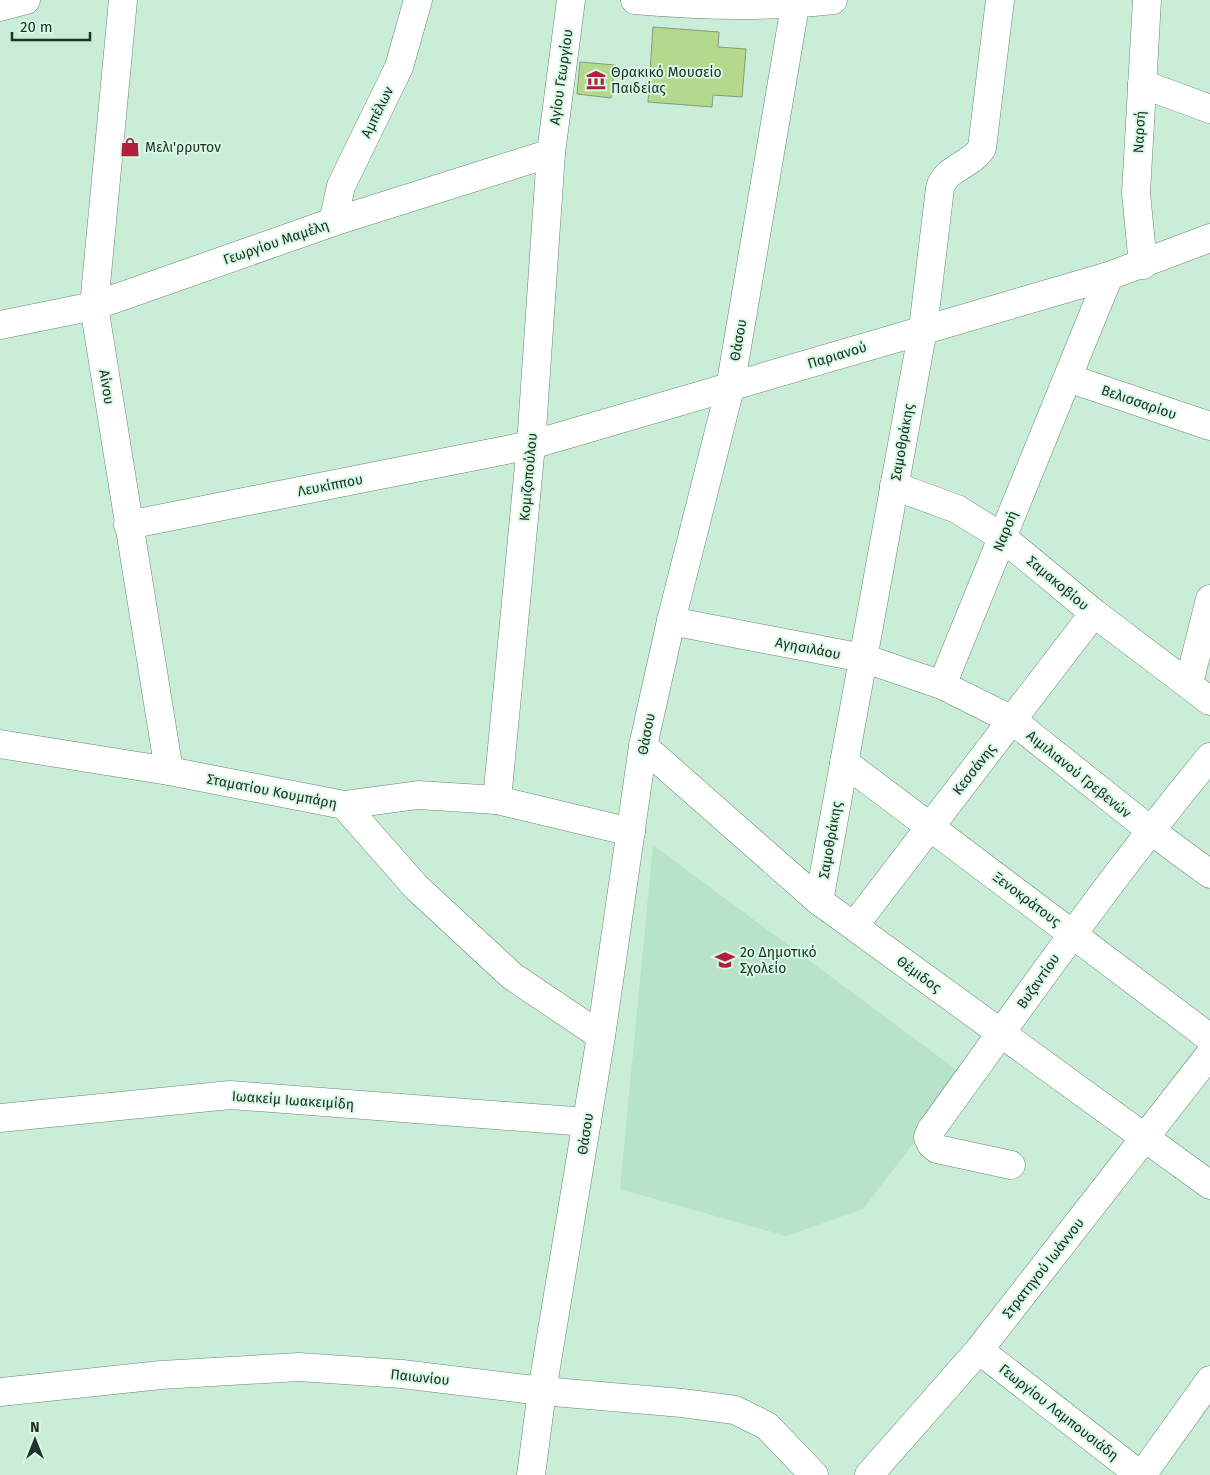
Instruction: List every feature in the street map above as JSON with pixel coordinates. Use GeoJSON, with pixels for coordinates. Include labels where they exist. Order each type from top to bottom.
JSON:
{"type":"FeatureCollection","features":[{"type":"Feature","properties":{"kind":"street"},"geometry":{"type":"LineString","coordinates":[[0,7],[26,0]]}},
{"type":"Feature","properties":{"kind":"street","name":"Αίνου"},"geometry":{"type":"LineString","coordinates":[[124,0],[94,306],[169,771]]}},
{"type":"Feature","properties":{"kind":"street","name":"Αμπέλων"},"geometry":{"type":"LineString","coordinates":[[333,222],[341,186],[399,67],[418,0]]}},
{"type":"Feature","properties":{"kind":"street","name":"Αγίου Γεωργίου"},"geometry":{"type":"LineString","coordinates":[[551,153],[571,0]]}},
{"type":"Feature","properties":{"kind":"street"},"geometry":{"type":"LineString","coordinates":[[635,0],[702,3],[834,0]]}},
{"type":"Feature","properties":{"kind":"street","name":"Σαμοθράκης"},"geometry":{"type":"LineString","coordinates":[[819,901],[923,329],[941,183],[948,175],[976,157],[984,143],[1000,0]]}},
{"type":"Feature","properties":{"kind":"street","name":"Ναρσή"},"geometry":{"type":"LineString","coordinates":[[1143,265],[1136,193],[1148,0]]}},
{"type":"Feature","properties":{"kind":"street","name":"Θάσου"},"geometry":{"type":"LineString","coordinates":[[530,1475],[542,1391],[601,1036],[643,746],[671,621],[730,388],[796,2]]}},
{"type":"Feature","properties":{"kind":"street"},"geometry":{"type":"LineString","coordinates":[[1142,84],[1210,109]]}},
{"type":"Feature","properties":{"kind":"street","name":"Γεωργίου Μαμέλη"},"geometry":{"type":"LineString","coordinates":[[0,326],[94,306],[333,222],[551,153]]}},
{"type":"Feature","properties":{"kind":"street","name":"Κομιζοπούλου"},"geometry":{"type":"LineString","coordinates":[[497,800],[531,445],[551,153]]}},
{"type":"Feature","properties":{"kind":"street","name":"Παριανού"},"geometry":{"type":"LineString","coordinates":[[531,445],[1109,276],[1143,265],[1210,238]]}},
{"type":"Feature","properties":{"kind":"street","name":"Ναρσή"},"geometry":{"type":"LineString","coordinates":[[942,685],[1109,276]]}},
{"type":"Feature","properties":{"kind":"street","name":"Βελισσαρίου"},"geometry":{"type":"LineString","coordinates":[[1068,378],[1210,426]]}},
{"type":"Feature","properties":{"kind":"street","name":"Λευκίππου"},"geometry":{"type":"LineString","coordinates":[[128,525],[531,445]]}},
{"type":"Feature","properties":{"kind":"street","name":"Σαμακοβίου"},"geometry":{"type":"LineString","coordinates":[[894,486],[957,509],[1002,537],[1094,613],[1189,683],[1210,701]]}},
{"type":"Feature","properties":{"kind":"street"},"geometry":{"type":"LineString","coordinates":[[1189,683],[1210,598]]}},
{"type":"Feature","properties":{"kind":"street","name":"Κεσσάνης"},"geometry":{"type":"LineString","coordinates":[[854,926],[1094,613]]}},
{"type":"Feature","properties":{"kind":"street","name":"Αγησιλάου"},"geometry":{"type":"LineString","coordinates":[[671,621],[863,658],[942,685]]}},
{"type":"Feature","properties":{"kind":"street","name":"Αιμιλιανού Γρεβενών"},"geometry":{"type":"LineString","coordinates":[[942,685],[1012,720],[1150,830],[1210,874]]}},
{"type":"Feature","properties":{"kind":"street","name":"Σταματίου Κουμπάρη"},"geometry":{"type":"LineString","coordinates":[[0,744],[169,771],[344,805],[418,795],[497,800],[631,832]]}},
{"type":"Feature","properties":{"kind":"street","name":"Θέμιδος"},"geometry":{"type":"LineString","coordinates":[[643,746],[819,901],[1210,1185]]}},
{"type":"Feature","properties":{"kind":"street","name":"Βυζαντίου"},"geometry":{"type":"LineString","coordinates":[[1011,1165],[937,1149],[931,1144],[928,1137],[931,1130],[1072,933],[1150,830],[1210,757]]}},
{"type":"Feature","properties":{"kind":"street","name":"Ξενοκράτους"},"geometry":{"type":"LineString","coordinates":[[844,762],[1210,1038]]}},
{"type":"Feature","properties":{"kind":"street"},"geometry":{"type":"LineString","coordinates":[[344,805],[416,887],[512,976],[601,1036]]}},
{"type":"Feature","properties":{"kind":"street","name":"Στρατηγού Ιωάννου"},"geometry":{"type":"LineString","coordinates":[[870,1475],[979,1350],[1210,1054]]}},
{"type":"Feature","properties":{"kind":"street","name":"Ιωακείμ Ιωακειμίδη"},"geometry":{"type":"LineString","coordinates":[[0,1118],[230,1094],[587,1122]]}},
{"type":"Feature","properties":{"kind":"street","name":"Γεωργίου Λαμπουσιάδη"},"geometry":{"type":"LineString","coordinates":[[979,1350],[1141,1475]]}},
{"type":"Feature","properties":{"kind":"street","name":"Παιωνίου"},"geometry":{"type":"LineString","coordinates":[[0,1392],[161,1375],[299,1366],[402,1374],[542,1391],[682,1403],[735,1410],[767,1426],[814,1475]]}},
{"type":"Feature","properties":{"kind":"street"},"geometry":{"type":"LineString","coordinates":[[1141,1475],[1210,1380]]}},
{"type":"Feature","properties":{"kind":"shaded area","name":"2ο Δημοτικό Σχολείο"},"geometry":{"type":"Polygon","coordinates":[[[653,845],[965,1076],[863,1209],[786,1236],[620,1189],[653,845]]]}},
{"type":"Feature","properties":{"kind":"building"},"geometry":{"type":"Polygon","coordinates":[[[653,27],[719,32],[718,47],[746,49],[742,97],[713,95],[712,107],[648,102],[653,27]]]}},
{"type":"Feature","properties":{"kind":"building","name":"Θρακικό Μουσείο Παιδείας"},"geometry":{"type":"Polygon","coordinates":[[[580,62],[615,65],[611,98],[577,94],[580,62]]]}},
{"type":"Feature","properties":{"kind":"place","name":"Θρακικό Μουσείο Παιδείας"},"geometry":{"type":"Point","coordinates":[596,80]}},
{"type":"Feature","properties":{"kind":"place","name":"Μελι'ρρυτον"},"geometry":{"type":"Point","coordinates":[130,147]}},
{"type":"Feature","properties":{"kind":"place","name":"2ο Δημοτικό Σχολείο"},"geometry":{"type":"Point","coordinates":[725,960]}}]}
